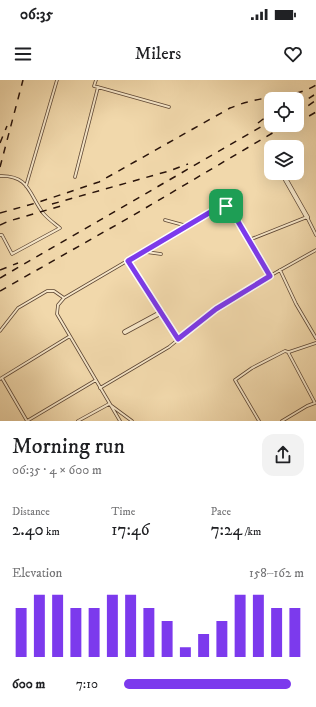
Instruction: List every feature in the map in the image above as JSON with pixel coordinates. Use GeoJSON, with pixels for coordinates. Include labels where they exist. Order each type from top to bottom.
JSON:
{"type":"FeatureCollection","features":[{"type":"Feature","properties":{"kind":"street"},"geometry":{"type":"LineString","coordinates":[[286,180],[307,217]]}},
{"type":"Feature","properties":{"kind":"street"},"geometry":{"type":"LineString","coordinates":[[125,332],[162,312]]}},
{"type":"Feature","properties":{"kind":"lane"},"geometry":{"type":"LineString","coordinates":[[26,186],[57,80]]}},
{"type":"Feature","properties":{"kind":"lane"},"geometry":{"type":"LineString","coordinates":[[96,80],[94,86],[169,107]]}},
{"type":"Feature","properties":{"kind":"lane"},"geometry":{"type":"LineString","coordinates":[[75,177],[98,87]]}},
{"type":"Feature","properties":{"kind":"lane"},"geometry":{"type":"LineString","coordinates":[[0,176],[17,178],[26,186],[46,217],[60,228],[12,254],[2,235],[0,235]]}},
{"type":"Feature","properties":{"kind":"lane"},"geometry":{"type":"LineString","coordinates":[[120,421],[57,314],[58,305],[64,298],[219,207],[226,206],[230,208],[270,276]]}},
{"type":"Feature","properties":{"kind":"lane"},"geometry":{"type":"LineString","coordinates":[[249,240],[307,217],[316,235]]}},
{"type":"Feature","properties":{"kind":"lane"},"geometry":{"type":"LineString","coordinates":[[165,220],[188,226]]}},
{"type":"Feature","properties":{"kind":"lane"},"geometry":{"type":"LineString","coordinates":[[100,388],[169,347],[216,309],[316,250]]}},
{"type":"Feature","properties":{"kind":"lane"},"geometry":{"type":"LineString","coordinates":[[145,251],[161,254]]}},
{"type":"Feature","properties":{"kind":"lane"},"geometry":{"type":"LineString","coordinates":[[128,261],[178,339]]}},
{"type":"Feature","properties":{"kind":"lane"},"geometry":{"type":"LineString","coordinates":[[280,270],[296,304],[316,338]]}},
{"type":"Feature","properties":{"kind":"lane"},"geometry":{"type":"LineString","coordinates":[[0,331],[18,308],[47,291],[54,291],[64,298]]}},
{"type":"Feature","properties":{"kind":"lane"},"geometry":{"type":"LineString","coordinates":[[70,336],[1,378],[27,421],[96,380]]}},
{"type":"Feature","properties":{"kind":"lane"},"geometry":{"type":"LineString","coordinates":[[259,421],[235,380],[252,368],[285,351],[288,352],[316,343]]}},
{"type":"Feature","properties":{"kind":"lane"},"geometry":{"type":"LineString","coordinates":[[282,421],[315,403],[288,352]]}},
{"type":"Feature","properties":{"kind":"lane"},"geometry":{"type":"LineString","coordinates":[[78,421],[109,404]]}},
{"type":"Feature","properties":{"kind":"lane"},"geometry":{"type":"LineString","coordinates":[[109,404],[132,421]]}},
{"type":"Feature","properties":{"kind":"railway"},"geometry":{"type":"LineString","coordinates":[[0,167],[23,80]]}},
{"type":"Feature","properties":{"kind":"railway"},"geometry":{"type":"LineString","coordinates":[[0,213],[36,203],[99,182],[230,108],[257,100],[300,92],[316,85]]}},
{"type":"Feature","properties":{"kind":"railway"},"geometry":{"type":"LineString","coordinates":[[304,101],[314,95]]}},
{"type":"Feature","properties":{"kind":"railway"},"geometry":{"type":"LineString","coordinates":[[304,109],[316,100]]}},
{"type":"Feature","properties":{"kind":"railway"},"geometry":{"type":"LineString","coordinates":[[304,119],[316,112]]}},
{"type":"Feature","properties":{"kind":"railway"},"geometry":{"type":"LineString","coordinates":[[258,123],[264,118]]}},
{"type":"Feature","properties":{"kind":"railway"},"geometry":{"type":"LineString","coordinates":[[0,278],[264,125]]}},
{"type":"Feature","properties":{"kind":"railway"},"geometry":{"type":"LineString","coordinates":[[0,143],[7,126]]}},
{"type":"Feature","properties":{"kind":"railway"},"geometry":{"type":"LineString","coordinates":[[0,291],[132,216],[274,132]]}},
{"type":"Feature","properties":{"kind":"railway"},"geometry":{"type":"LineString","coordinates":[[52,204],[169,171],[188,164]]}},
{"type":"Feature","properties":{"kind":"railway"},"geometry":{"type":"LineString","coordinates":[[0,225],[61,206]]}},
{"type":"Feature","properties":{"kind":"railway"},"geometry":{"type":"LineString","coordinates":[[0,270],[18,263]]}},
{"type":"Feature","properties":{"kind":"route"},"geometry":{"type":"LineString","coordinates":[[226,206],[230,208],[270,276],[216,309],[178,339],[128,261],[219,207],[226,206]]}}]}
